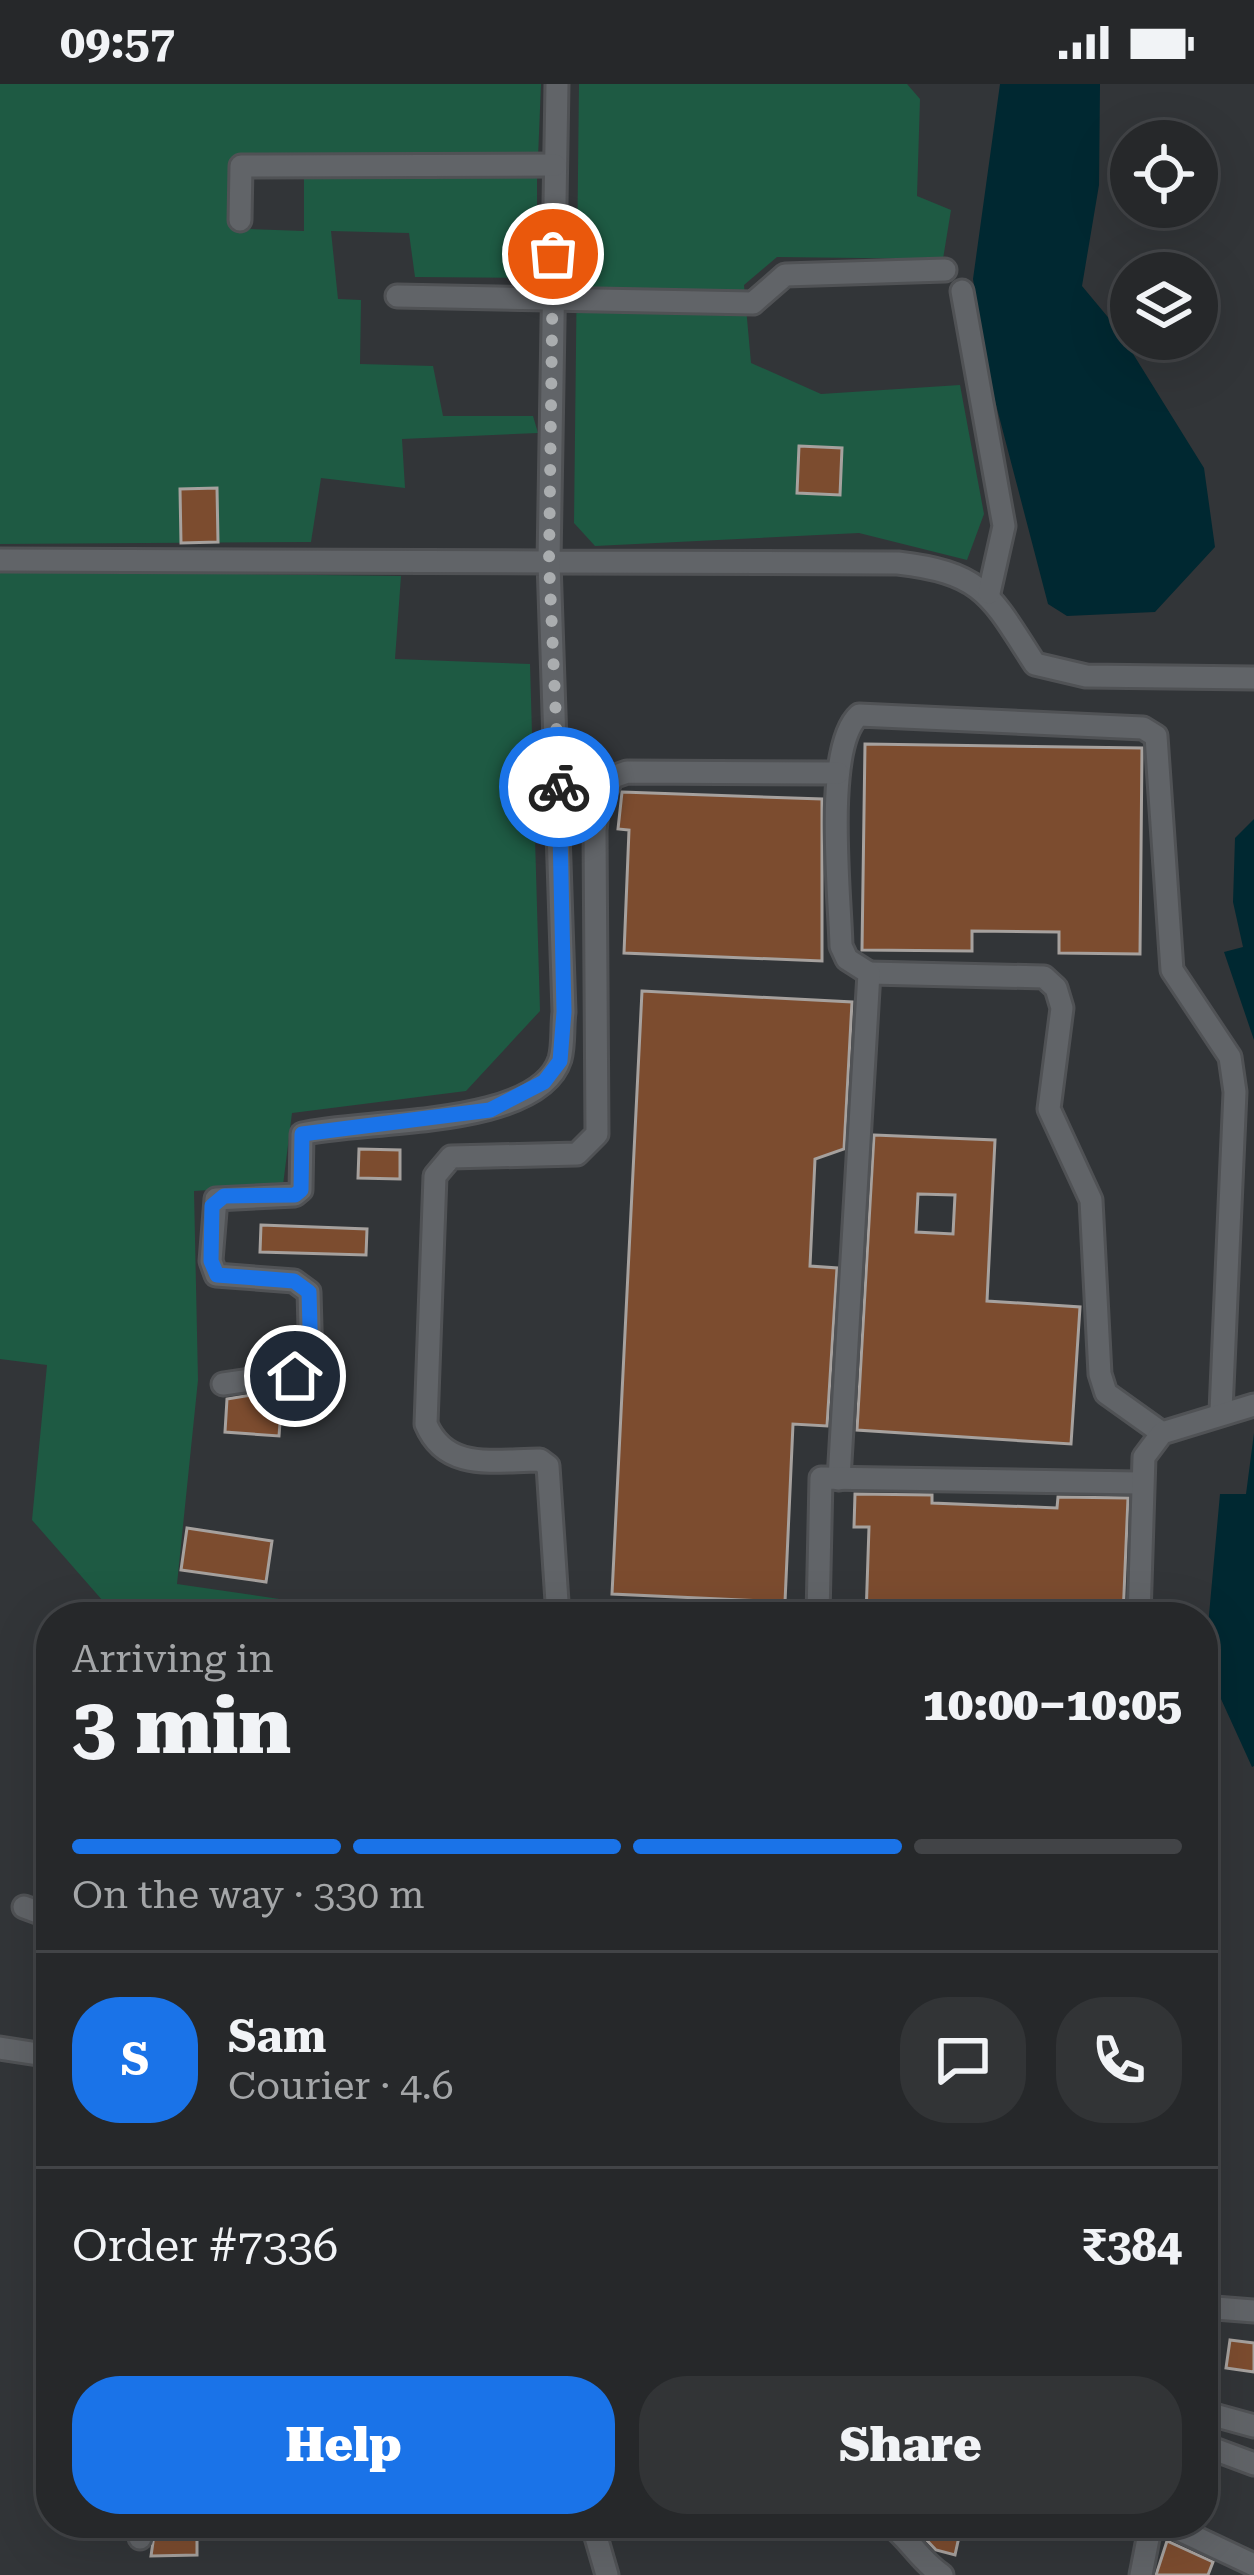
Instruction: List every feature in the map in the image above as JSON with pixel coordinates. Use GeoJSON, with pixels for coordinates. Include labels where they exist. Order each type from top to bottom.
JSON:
{"type":"FeatureCollection","features":[{"type":"Feature","properties":{"kind":"street"},"geometry":{"type":"LineString","coordinates":[[223,1384],[303,1372],[311,1363],[309,1292],[294,1281],[217,1275],[211,1261],[212,1206],[217,1199],[295,1195],[301,1190],[302,1134],[490,1110],[544,1082],[560,1061],[562,923],[549,562],[557,84]]}},
{"type":"Feature","properties":{"kind":"street"},"geometry":{"type":"LineString","coordinates":[[240,220],[242,166],[555,165]]}},
{"type":"Feature","properties":{"kind":"street"},"geometry":{"type":"LineString","coordinates":[[397,296],[753,303],[785,275],[945,271]]}},
{"type":"Feature","properties":{"kind":"street"},"geometry":{"type":"LineString","coordinates":[[962,290],[1004,526],[989,593]]}},
{"type":"Feature","properties":{"kind":"street"},"geometry":{"type":"LineString","coordinates":[[0,560],[898,563],[947,568],[989,593],[1035,664],[1086,676],[1254,678]]}},
{"type":"Feature","properties":{"kind":"street"},"geometry":{"type":"LineString","coordinates":[[1162,1433],[1106,1394],[1100,1374],[1091,1200],[1049,1109],[1062,1008],[1056,988],[1044,977],[868,973],[848,959],[841,946],[838,772],[848,724],[859,715],[1143,728],[1156,736],[1172,970],[1230,1057],[1235,1092],[1221,1411]]}},
{"type":"Feature","properties":{"kind":"street"},"geometry":{"type":"LineString","coordinates":[[557,1602],[548,1466],[540,1460],[457,1460],[435,1445],[426,1424],[436,1176],[451,1157],[577,1154],[597,1134],[595,830],[598,804],[613,777],[627,772],[838,772]]}},
{"type":"Feature","properties":{"kind":"street"},"geometry":{"type":"LineString","coordinates":[[839,1479],[868,973]]}},
{"type":"Feature","properties":{"kind":"street"},"geometry":{"type":"LineString","coordinates":[[1221,1411],[1254,1389]]}},
{"type":"Feature","properties":{"kind":"street"},"geometry":{"type":"LineString","coordinates":[[1138,1602],[1139,1483],[1144,1457],[1162,1433],[1221,1411],[1254,1405]]}},
{"type":"Feature","properties":{"kind":"street"},"geometry":{"type":"LineString","coordinates":[[818,1602],[820,1478],[1139,1483]]}},
{"type":"Feature","properties":{"kind":"street"},"geometry":{"type":"LineString","coordinates":[[24,1907],[36,1911]]}},
{"type":"Feature","properties":{"kind":"street"},"geometry":{"type":"LineString","coordinates":[[0,2048],[36,2054]]}},
{"type":"Feature","properties":{"kind":"street"},"geometry":{"type":"LineString","coordinates":[[1218,2308],[1254,2312]]}},
{"type":"Feature","properties":{"kind":"street"},"geometry":{"type":"LineString","coordinates":[[1218,2416],[1254,2426]]}},
{"type":"Feature","properties":{"kind":"street"},"geometry":{"type":"LineString","coordinates":[[1218,2451],[1254,2464]]}},
{"type":"Feature","properties":{"kind":"street"},"geometry":{"type":"LineString","coordinates":[[596,2538],[607,2575]]}},
{"type":"Feature","properties":{"kind":"street"},"geometry":{"type":"LineString","coordinates":[[905,2538],[917,2559],[942,2575]]}},
{"type":"Feature","properties":{"kind":"street"},"geometry":{"type":"LineString","coordinates":[[1141,2575],[1148,2538]]}},
{"type":"Feature","properties":{"kind":"street"},"geometry":{"type":"LineString","coordinates":[[1197,2538],[1254,2565]]}},
{"type":"Feature","properties":{"kind":"green space"},"geometry":{"type":"Polygon","coordinates":[[[0,84],[541,84],[538,158],[251,158],[247,229],[304,231],[304,172],[537,173],[537,278],[415,277],[409,233],[331,231],[338,299],[361,300],[360,364],[433,366],[443,416],[533,416],[538,433],[402,439],[405,488],[321,478],[311,542],[0,544],[0,84]]]}},
{"type":"Feature","properties":{"kind":"green space"},"geometry":{"type":"Polygon","coordinates":[[[579,84],[907,84],[920,99],[917,196],[951,210],[943,259],[777,257],[744,285],[751,363],[821,394],[960,385],[984,514],[967,560],[859,533],[595,546],[574,523],[579,84]]]}},
{"type":"Feature","properties":{"kind":"green space"},"geometry":{"type":"Polygon","coordinates":[[[0,571],[401,576],[395,659],[530,664],[540,1011],[466,1091],[292,1113],[283,1185],[194,1191],[198,1380],[177,1584],[300,1602],[104,1602],[32,1520],[47,1365],[0,1359],[0,571]]]}},
{"type":"Feature","properties":{"kind":"water"},"geometry":{"type":"Polygon","coordinates":[[[1000,84],[1100,84],[1099,185],[1082,286],[1110,320],[1110,360],[1137,360],[1204,468],[1215,547],[1155,612],[1067,616],[1048,604],[988,374],[973,279],[1000,84]]]}},
{"type":"Feature","properties":{"kind":"water"},"geometry":{"type":"Polygon","coordinates":[[[1254,819],[1254,1040],[1224,952],[1243,947],[1233,902],[1235,838],[1254,819]]]}},
{"type":"Feature","properties":{"kind":"water"},"geometry":{"type":"Polygon","coordinates":[[[1254,1433],[1252,1767],[1221,1699],[1218,1602],[1210,1602],[1220,1494],[1246,1494],[1254,1433]]]}},
{"type":"Feature","properties":{"kind":"building"},"geometry":{"type":"Polygon","coordinates":[[[799,446],[842,448],[840,495],[797,493],[799,446]]]}},
{"type":"Feature","properties":{"kind":"building"},"geometry":{"type":"Polygon","coordinates":[[[217,488],[218,542],[181,543],[180,489],[217,488]]]}},
{"type":"Feature","properties":{"kind":"building"},"geometry":{"type":"Polygon","coordinates":[[[865,744],[1142,748],[1140,954],[1059,953],[1059,932],[972,931],[972,951],[862,950],[865,744]]]}},
{"type":"Feature","properties":{"kind":"building"},"geometry":{"type":"Polygon","coordinates":[[[622,792],[822,799],[822,961],[624,953],[629,830],[618,829],[622,792]]]}},
{"type":"Feature","properties":{"kind":"building"},"geometry":{"type":"Polygon","coordinates":[[[642,991],[852,1002],[844,1149],[815,1159],[810,1266],[837,1268],[827,1426],[793,1424],[785,1602],[612,1594],[642,991]]]}},
{"type":"Feature","properties":{"kind":"building"},"geometry":{"type":"Polygon","coordinates":[[[874,1135],[995,1140],[987,1301],[1080,1307],[1071,1444],[857,1430],[874,1135]],[[918,1194],[916,1232],[953,1234],[955,1195],[918,1194]]]}},
{"type":"Feature","properties":{"kind":"building"},"geometry":{"type":"Polygon","coordinates":[[[359,1149],[400,1150],[400,1179],[358,1178],[359,1149]]]}},
{"type":"Feature","properties":{"kind":"building"},"geometry":{"type":"Polygon","coordinates":[[[261,1225],[367,1229],[366,1255],[260,1252],[261,1225]]]}},
{"type":"Feature","properties":{"kind":"building"},"geometry":{"type":"Polygon","coordinates":[[[282,1396],[279,1436],[225,1432],[227,1399],[282,1396]]]}},
{"type":"Feature","properties":{"kind":"building"},"geometry":{"type":"Polygon","coordinates":[[[855,1494],[932,1495],[932,1503],[1057,1508],[1058,1497],[1128,1498],[1124,1602],[866,1602],[869,1527],[854,1527],[855,1494]]]}},
{"type":"Feature","properties":{"kind":"building"},"geometry":{"type":"Polygon","coordinates":[[[187,1528],[272,1541],[266,1582],[181,1570],[187,1528]]]}},
{"type":"Feature","properties":{"kind":"building"},"geometry":{"type":"Polygon","coordinates":[[[1230,2340],[1254,2343],[1254,2372],[1226,2368],[1230,2340]]]}},
{"type":"Feature","properties":{"kind":"building"},"geometry":{"type":"Polygon","coordinates":[[[154,2538],[197,2538],[197,2555],[151,2556],[154,2538]]]}},
{"type":"Feature","properties":{"kind":"building"},"geometry":{"type":"Polygon","coordinates":[[[925,2538],[959,2538],[955,2555],[936,2550],[925,2538]]]}},
{"type":"Feature","properties":{"kind":"building"},"geometry":{"type":"Polygon","coordinates":[[[1167,2541],[1213,2562],[1208,2575],[1156,2575],[1167,2541]]]}},
{"type":"Feature","properties":{"kind":"way so far"},"geometry":{"type":"LineString","coordinates":[[553,254],[549,562],[559,787]]}},
{"type":"Feature","properties":{"kind":"route"},"geometry":{"type":"LineString","coordinates":[[295,1376],[311,1363],[309,1292],[294,1281],[217,1275],[211,1261],[212,1206],[224,1196],[295,1195],[301,1190],[302,1134],[490,1110],[544,1082],[560,1061],[564,1012],[559,787]]}}]}
